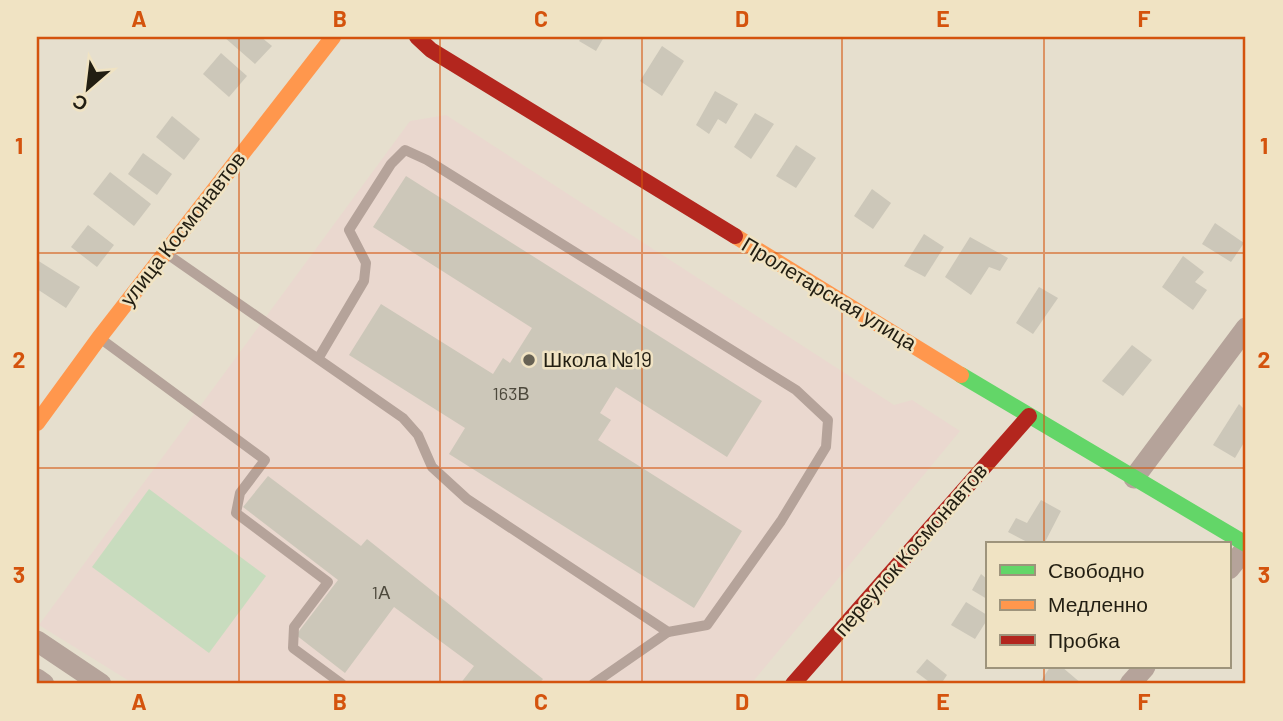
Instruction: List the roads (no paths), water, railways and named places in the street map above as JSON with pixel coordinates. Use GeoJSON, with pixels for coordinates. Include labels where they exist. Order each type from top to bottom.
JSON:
{"type":"FeatureCollection","features":[{"type":"Feature","properties":{"kind":"street","name":"улица Космонавтов"},"geometry":{"type":"LineString","coordinates":[[37,423],[99,338],[332,37]]}},
{"type":"Feature","properties":{"kind":"street","name":"Пролетарская улица"},"geometry":{"type":"LineString","coordinates":[[417,37],[431,50],[1246,546]]}},
{"type":"Feature","properties":{"kind":"street"},"geometry":{"type":"LineString","coordinates":[[1134,478],[1246,328]]}},
{"type":"Feature","properties":{"kind":"street","name":"переулок Космонавтов"},"geometry":{"type":"LineString","coordinates":[[793,684],[1030,416]]}},
{"type":"Feature","properties":{"kind":"street"},"geometry":{"type":"LineString","coordinates":[[1230,568],[1246,546]]}},
{"type":"Feature","properties":{"kind":"street"},"geometry":{"type":"LineString","coordinates":[[37,641],[101,684]]}},
{"type":"Feature","properties":{"kind":"street"},"geometry":{"type":"LineString","coordinates":[[1130,684],[1144,668]]}},
{"type":"Feature","properties":{"kind":"street"},"geometry":{"type":"LineString","coordinates":[[37,679],[44,684]]}},
{"type":"Feature","properties":{"kind":"lane"},"geometry":{"type":"LineString","coordinates":[[318,359],[364,281],[366,263],[349,229],[391,164],[405,150],[428,160],[796,390],[828,420],[826,447],[781,521],[707,625],[668,632],[593,684]]}},
{"type":"Feature","properties":{"kind":"lane"},"geometry":{"type":"LineString","coordinates":[[165,253],[403,418],[418,435],[432,467],[467,499],[668,632]]}},
{"type":"Feature","properties":{"kind":"lane"},"geometry":{"type":"LineString","coordinates":[[99,338],[265,460],[240,493],[236,513],[328,582],[294,627],[293,648],[342,684]]}},
{"type":"Feature","properties":{"kind":"place","name":"Школа №19"},"geometry":{"type":"Point","coordinates":[529,360]}}]}
